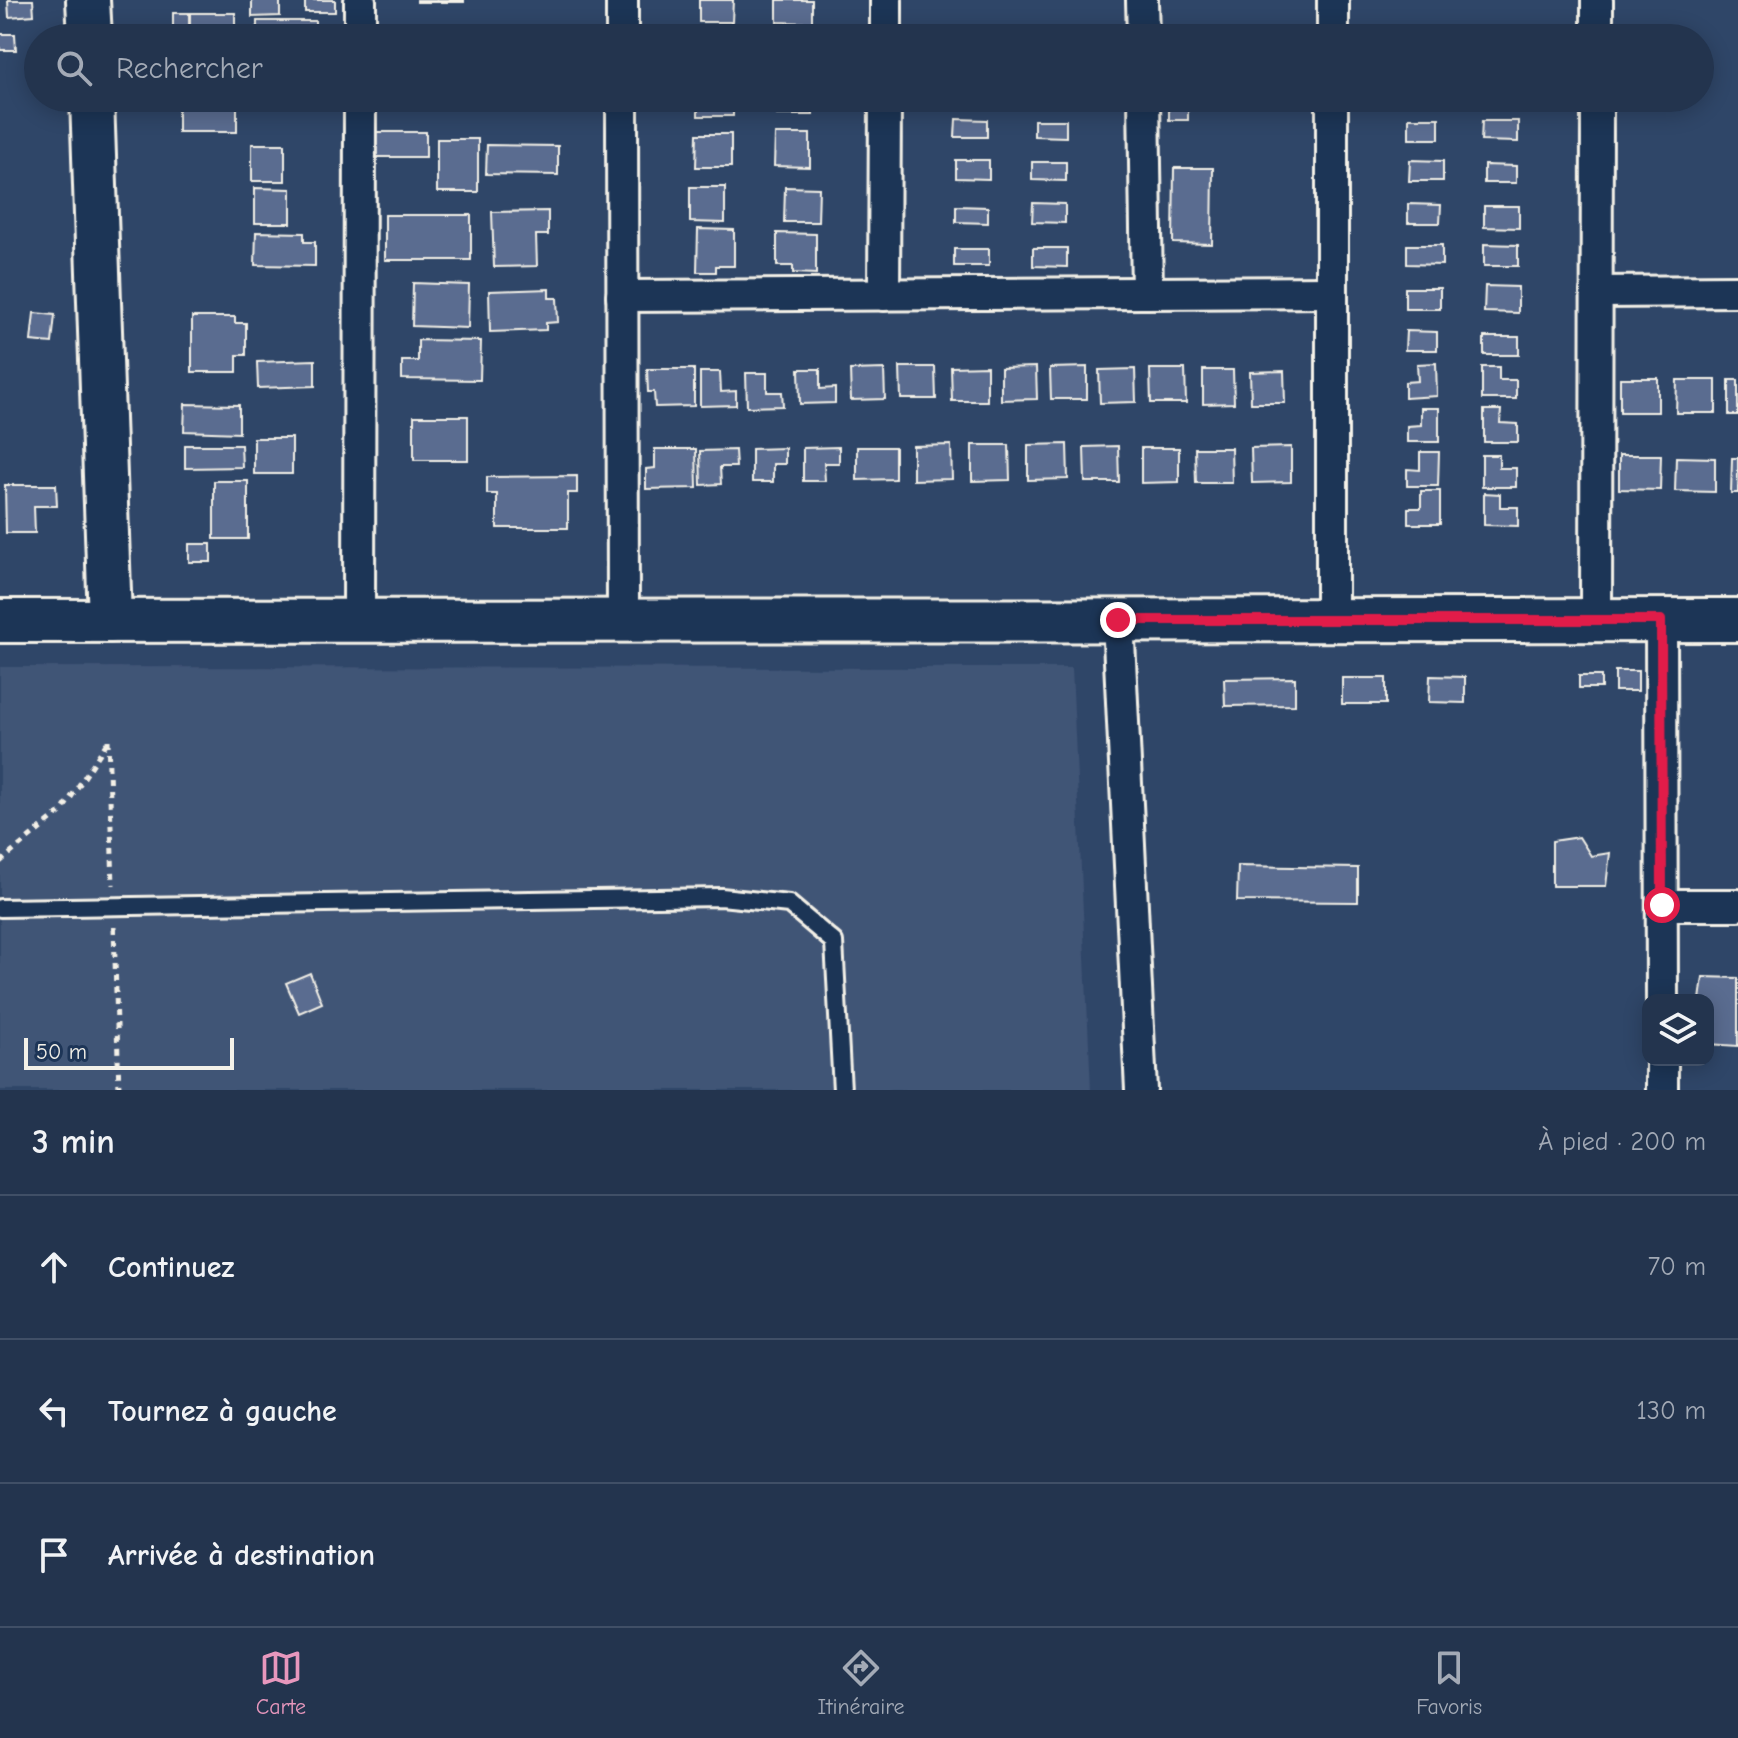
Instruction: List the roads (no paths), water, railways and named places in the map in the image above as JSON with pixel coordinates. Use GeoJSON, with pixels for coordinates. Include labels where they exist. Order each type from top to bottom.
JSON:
{"type":"FeatureCollection","features":[{"type":"Feature","properties":{"kind":"street"},"geometry":{"type":"LineString","coordinates":[[88,0],[89,24]]}},
{"type":"Feature","properties":{"kind":"street"},"geometry":{"type":"LineString","coordinates":[[360,0],[360,24]]}},
{"type":"Feature","properties":{"kind":"street"},"geometry":{"type":"LineString","coordinates":[[622,0],[622,24]]}},
{"type":"Feature","properties":{"kind":"street"},"geometry":{"type":"LineString","coordinates":[[886,0],[886,24]]}},
{"type":"Feature","properties":{"kind":"street"},"geometry":{"type":"LineString","coordinates":[[1142,0],[1143,24]]}},
{"type":"Feature","properties":{"kind":"street"},"geometry":{"type":"LineString","coordinates":[[1333,0],[1333,24]]}},
{"type":"Feature","properties":{"kind":"street"},"geometry":{"type":"LineString","coordinates":[[1597,0],[1597,24]]}},
{"type":"Feature","properties":{"kind":"street"},"geometry":{"type":"LineString","coordinates":[[92,112],[110,621]]}},
{"type":"Feature","properties":{"kind":"street"},"geometry":{"type":"LineString","coordinates":[[359,621],[360,112]]}},
{"type":"Feature","properties":{"kind":"street"},"geometry":{"type":"LineString","coordinates":[[622,112],[623,621]]}},
{"type":"Feature","properties":{"kind":"street"},"geometry":{"type":"LineString","coordinates":[[884,295],[885,112]]}},
{"type":"Feature","properties":{"kind":"street"},"geometry":{"type":"LineString","coordinates":[[1144,112],[1147,293]]}},
{"type":"Feature","properties":{"kind":"street"},"geometry":{"type":"LineString","coordinates":[[1332,112],[1332,620]]}},
{"type":"Feature","properties":{"kind":"street"},"geometry":{"type":"LineString","coordinates":[[1596,620],[1597,112]]}},
{"type":"Feature","properties":{"kind":"street"},"geometry":{"type":"LineString","coordinates":[[1596,292],[1738,291]]}},
{"type":"Feature","properties":{"kind":"street"},"geometry":{"type":"LineString","coordinates":[[622,296],[1330,292]]}},
{"type":"Feature","properties":{"kind":"street"},"geometry":{"type":"LineString","coordinates":[[1118,620],[1141,1090]]}},
{"type":"Feature","properties":{"kind":"street"},"geometry":{"type":"LineString","coordinates":[[1661,620],[1662,994]]}},
{"type":"Feature","properties":{"kind":"street"},"geometry":{"type":"LineString","coordinates":[[0,621],[1738,620]]}},
{"type":"Feature","properties":{"kind":"street"},"geometry":{"type":"LineString","coordinates":[[1662,905],[1738,905]]}},
{"type":"Feature","properties":{"kind":"street"},"geometry":{"type":"LineString","coordinates":[[1662,1066],[1662,1090]]}},
{"type":"Feature","properties":{"kind":"lane"},"geometry":{"type":"LineString","coordinates":[[0,908],[721,897],[789,904],[834,942],[842,1090]]}}]}
